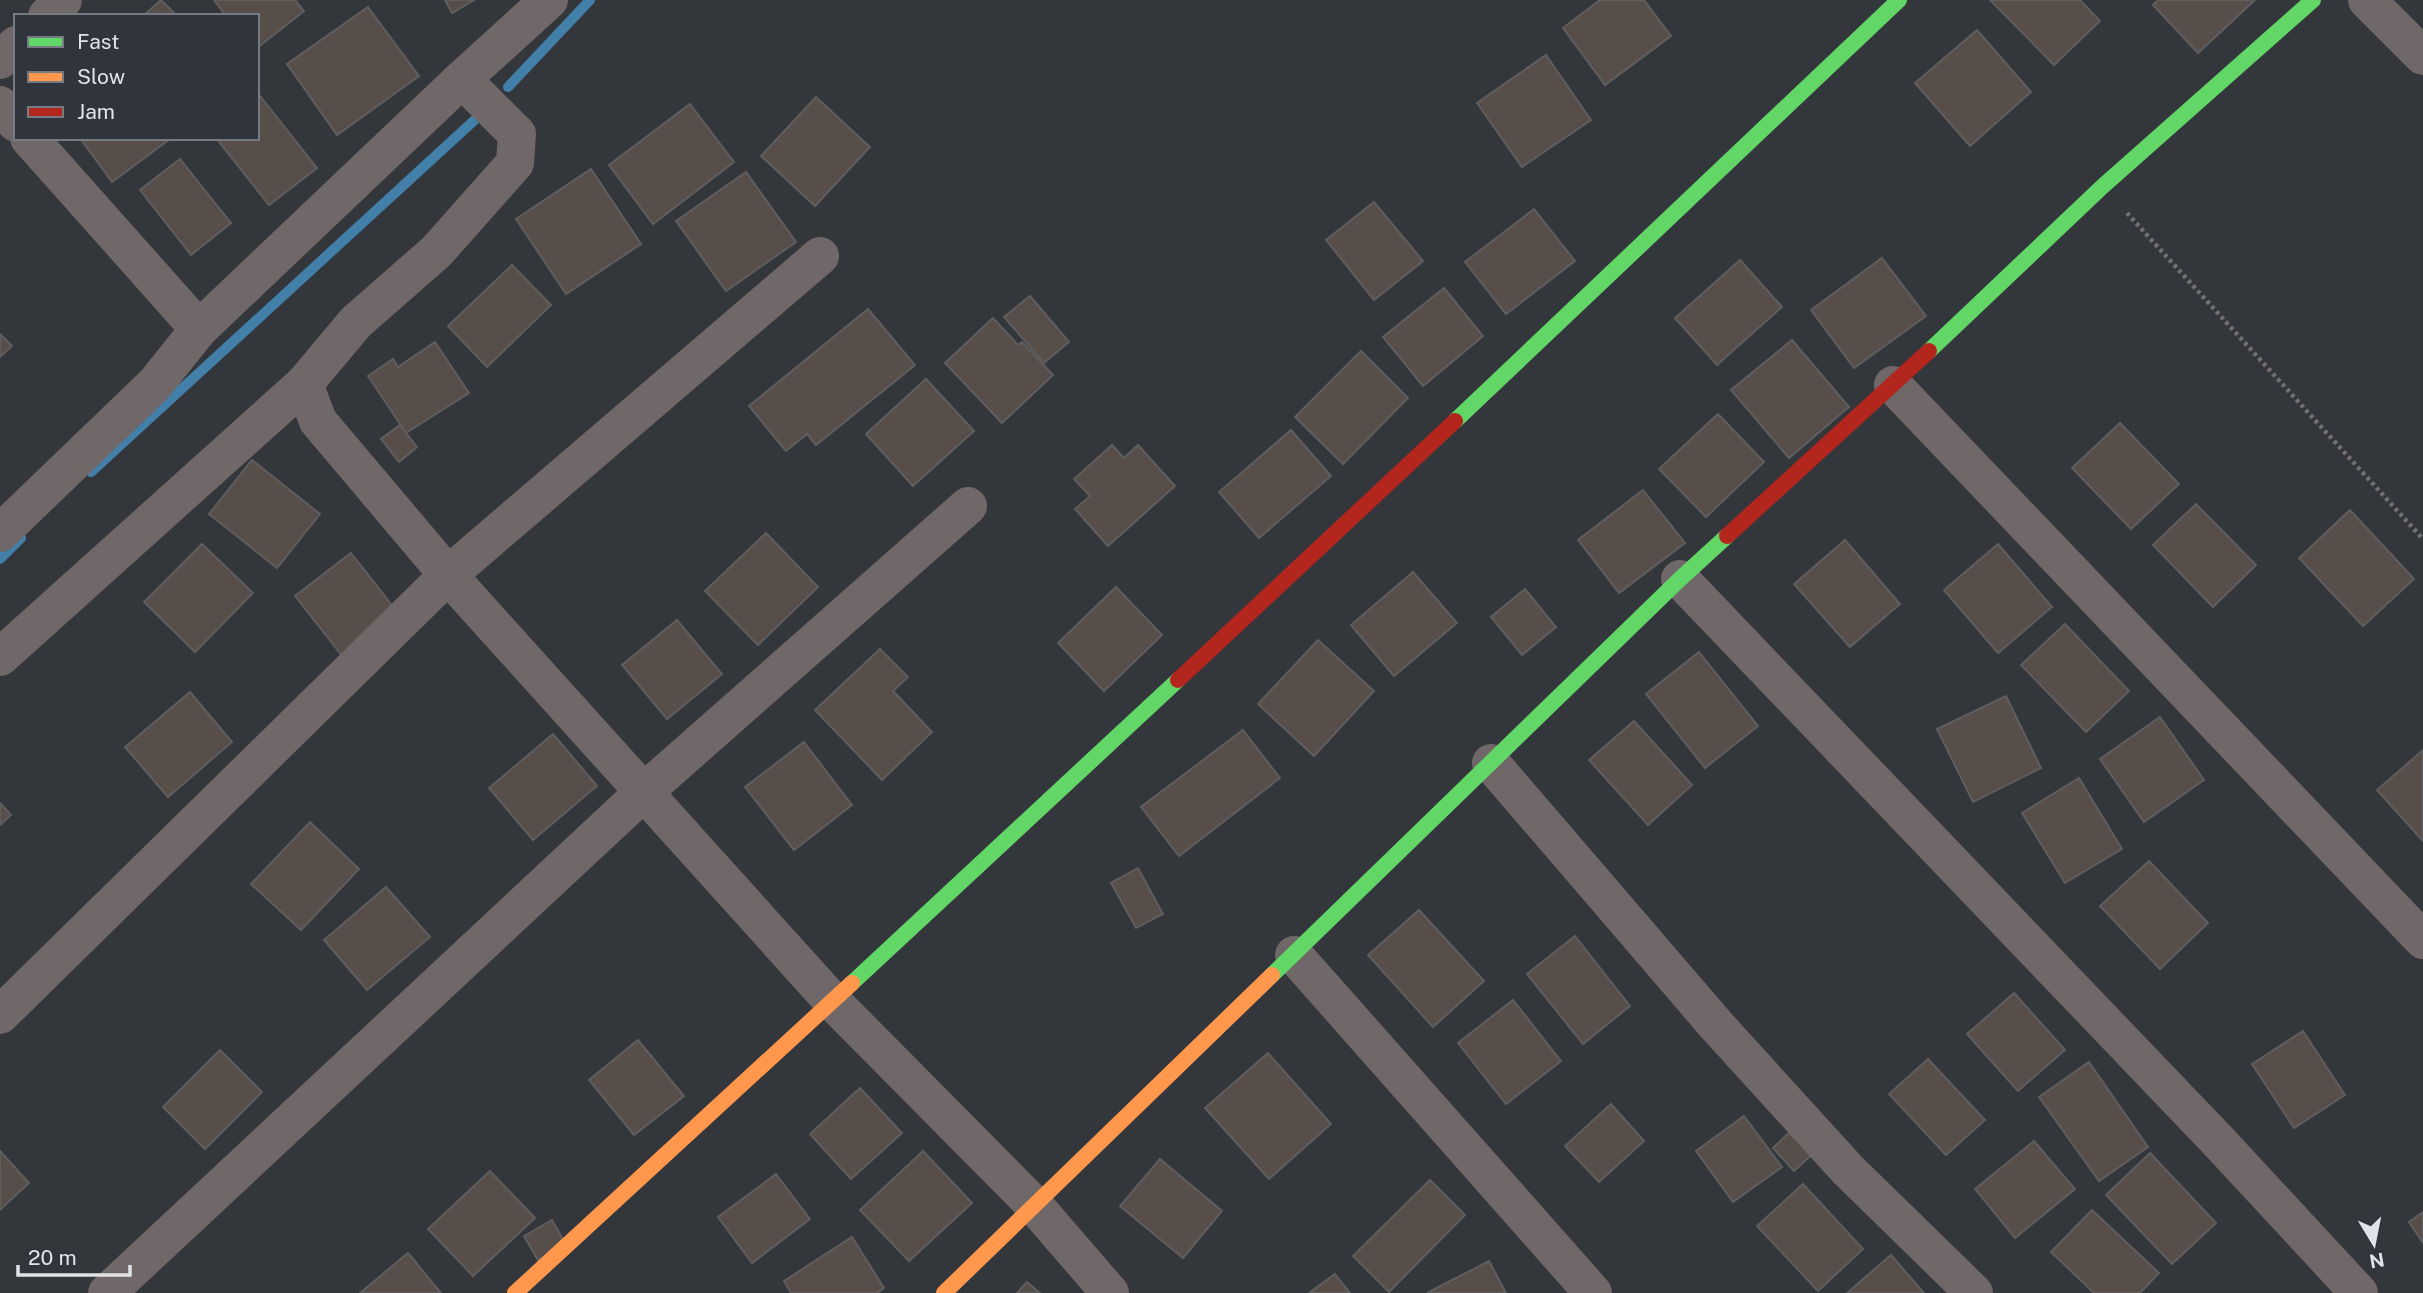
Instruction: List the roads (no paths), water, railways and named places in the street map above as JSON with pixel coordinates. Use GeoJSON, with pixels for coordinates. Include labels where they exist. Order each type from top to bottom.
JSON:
{"type":"FeatureCollection","features":[{"type":"Feature","properties":{"kind":"street"},"geometry":{"type":"LineString","coordinates":[[49,14],[63,0]]}},
{"type":"Feature","properties":{"kind":"street"},"geometry":{"type":"LineString","coordinates":[[4,523],[155,384],[199,329],[461,79],[549,0]]}},
{"type":"Feature","properties":{"kind":"street"},"geometry":{"type":"LineString","coordinates":[[515,1293],[833,1002],[1528,354],[1899,0]]}},
{"type":"Feature","properties":{"kind":"street"},"geometry":{"type":"LineString","coordinates":[[944,1293],[1681,579],[1893,385],[2103,186],[2313,0]]}},
{"type":"Feature","properties":{"kind":"street"},"geometry":{"type":"LineString","coordinates":[[2367,0],[2423,56]]}},
{"type":"Feature","properties":{"kind":"street"},"geometry":{"type":"LineString","coordinates":[[0,61],[14,48]]}},
{"type":"Feature","properties":{"kind":"street"},"geometry":{"type":"LineString","coordinates":[[0,657],[304,384],[356,322],[436,252],[515,163],[516,134],[461,79]]}},
{"type":"Feature","properties":{"kind":"street"},"geometry":{"type":"LineString","coordinates":[[0,105],[14,121]]}},
{"type":"Feature","properties":{"kind":"street"},"geometry":{"type":"LineString","coordinates":[[31,140],[199,329]]}},
{"type":"Feature","properties":{"kind":"street"},"geometry":{"type":"LineString","coordinates":[[0,1015],[448,575],[820,256]]}},
{"type":"Feature","properties":{"kind":"street"},"geometry":{"type":"LineString","coordinates":[[304,384],[318,421],[448,575],[833,1002],[1034,1205],[1110,1293]]}},
{"type":"Feature","properties":{"kind":"street"},"geometry":{"type":"LineString","coordinates":[[1893,385],[2423,940]]}},
{"type":"Feature","properties":{"kind":"street"},"geometry":{"type":"LineString","coordinates":[[107,1293],[645,791],[968,506]]}},
{"type":"Feature","properties":{"kind":"street"},"geometry":{"type":"LineString","coordinates":[[1681,579],[2210,1132],[2358,1293]]}},
{"type":"Feature","properties":{"kind":"street"},"geometry":{"type":"LineString","coordinates":[[1491,763],[1716,1026],[1848,1170],[1974,1293]]}},
{"type":"Feature","properties":{"kind":"street"},"geometry":{"type":"LineString","coordinates":[[1294,955],[1593,1293]]}},
{"type":"Feature","properties":{"kind":"waterway"},"geometry":{"type":"LineString","coordinates":[[508,87],[590,0]]}},
{"type":"Feature","properties":{"kind":"waterway"},"geometry":{"type":"LineString","coordinates":[[91,472],[479,116]]}},
{"type":"Feature","properties":{"kind":"waterway"},"geometry":{"type":"LineString","coordinates":[[0,559],[21,538]]}}]}
